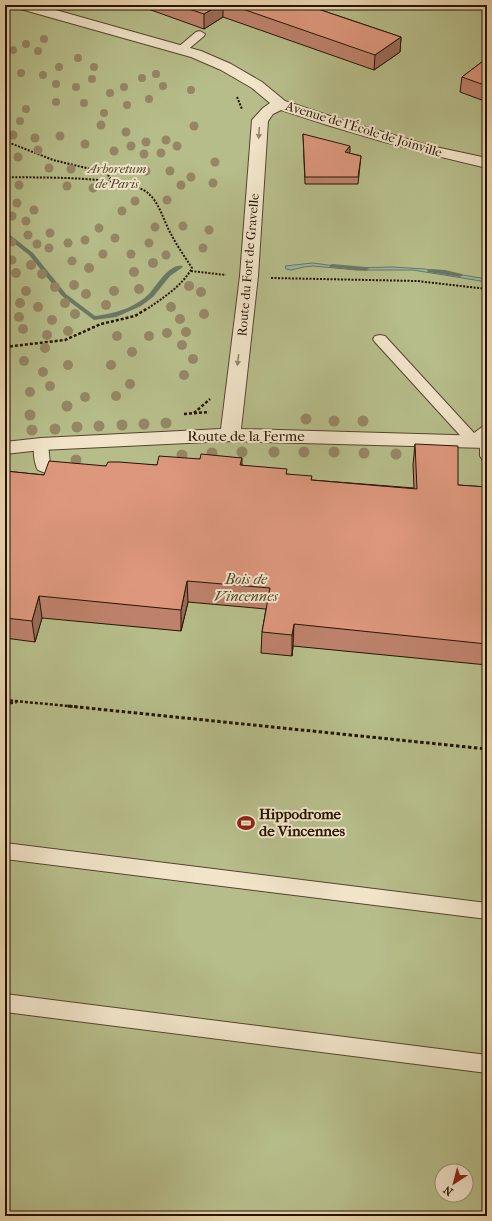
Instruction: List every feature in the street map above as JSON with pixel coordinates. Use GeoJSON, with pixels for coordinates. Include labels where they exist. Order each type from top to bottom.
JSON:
{"type":"FeatureCollection","features":[{"type":"Feature","properties":{"kind":"street","name":"Avenue de l'École de Joinville"},"geometry":{"type":"LineString","coordinates":[[22,5],[196,54],[226,67],[257,85],[280,104],[336,123],[428,150],[487,163]]}},
{"type":"Feature","properties":{"kind":"street","name":"Route du Fort de Gravelle"},"geometry":{"type":"LineString","coordinates":[[230,435],[249,276],[260,120],[268,111],[280,104]]}},
{"type":"Feature","properties":{"kind":"street","name":"Route de la Ferme"},"geometry":{"type":"LineString","coordinates":[[5,448],[41,444],[230,435],[484,438]]}},
{"type":"Feature","properties":{"kind":"lane"},"geometry":{"type":"LineString","coordinates":[[181,50],[200,34]]}},
{"type":"Feature","properties":{"kind":"lane"},"geometry":{"type":"LineString","coordinates":[[380,339],[484,438],[487,456]]}},
{"type":"Feature","properties":{"kind":"lane"},"geometry":{"type":"LineString","coordinates":[[34,478],[70,476],[43,467],[41,444]]}},
{"type":"Feature","properties":{"kind":"lane"},"geometry":{"type":"LineString","coordinates":[[5,851],[487,911]]}},
{"type":"Feature","properties":{"kind":"lane"},"geometry":{"type":"LineString","coordinates":[[5,1003],[487,1064]]}},
{"type":"Feature","properties":{"kind":"path"},"geometry":{"type":"LineString","coordinates":[[235,92],[244,113]]}},
{"type":"Feature","properties":{"kind":"path"},"geometry":{"type":"LineString","coordinates":[[5,141],[53,160],[103,172],[108,175],[112,181]]}},
{"type":"Feature","properties":{"kind":"path"},"geometry":{"type":"LineString","coordinates":[[5,177],[112,181],[132,185],[149,194],[160,210],[171,235],[192,268],[191,272]]}},
{"type":"Feature","properties":{"kind":"path"},"geometry":{"type":"LineString","coordinates":[[5,347],[70,339],[96,326],[135,316],[150,308],[191,272],[290,280],[417,280],[487,289]]}},
{"type":"Feature","properties":{"kind":"path"},"geometry":{"type":"LineString","coordinates":[[194,413],[212,395]]}},
{"type":"Feature","properties":{"kind":"path"},"geometry":{"type":"LineString","coordinates":[[5,700],[487,750]]}},
{"type":"Feature","properties":{"kind":"path"},"geometry":{"type":"LineString","coordinates":[[5,704],[22,702]]}},
{"type":"Feature","properties":{"kind":"green space","name":"Bois de Vincennes"},"geometry":{"type":"Polygon","coordinates":[[[5,5],[487,5],[487,1216],[5,1216],[5,5]]]}},
{"type":"Feature","properties":{"kind":"shaded area"},"geometry":{"type":"Polygon","coordinates":[[[313,263],[350,268],[392,267],[425,269],[487,279],[487,282],[413,270],[356,270],[313,266],[291,270],[286,269],[285,266],[313,263]]]}},
{"type":"Feature","properties":{"kind":"building"},"geometry":{"type":"Polygon","coordinates":[[[177,5],[219,5],[204,14],[177,5]]]}},
{"type":"Feature","properties":{"kind":"building"},"geometry":{"type":"Polygon","coordinates":[[[231,5],[306,5],[401,37],[375,55],[231,5]]]}},
{"type":"Feature","properties":{"kind":"building"},"geometry":{"type":"Polygon","coordinates":[[[487,58],[487,86],[462,77],[487,58]]]}},
{"type":"Feature","properties":{"kind":"building"},"geometry":{"type":"Polygon","coordinates":[[[303,134],[350,146],[345,152],[361,156],[358,177],[305,177],[303,134]]]}},
{"type":"Feature","properties":{"kind":"building"},"geometry":{"type":"Polygon","coordinates":[[[415,444],[458,446],[458,485],[487,487],[487,644],[294,624],[292,635],[262,632],[270,588],[187,581],[181,610],[39,596],[32,621],[5,618],[5,471],[44,475],[49,461],[106,466],[108,462],[157,465],[159,456],[200,459],[201,454],[242,458],[240,465],[287,469],[286,474],[312,476],[311,480],[417,489],[415,444]]]}},
{"type":"Feature","properties":{"kind":"waterway"},"geometry":{"type":"LineString","coordinates":[[5,233],[31,254],[64,295],[94,318],[114,316],[139,305],[151,296],[168,275],[180,267]]}},
{"type":"Feature","properties":{"kind":"waterway"},"geometry":{"type":"LineString","coordinates":[[332,266],[366,269]]}},
{"type":"Feature","properties":{"kind":"waterway"},"geometry":{"type":"LineString","coordinates":[[430,271],[460,275]]}},
{"type":"Feature","properties":{"kind":"place","name":"Hippodrome de Vincennes"},"geometry":{"type":"Point","coordinates":[246,823]}},
{"type":"Feature","properties":{"kind":"park label","name":"Arboretum de Paris"},"geometry":{"type":"Point","coordinates":[117,176]}}]}
